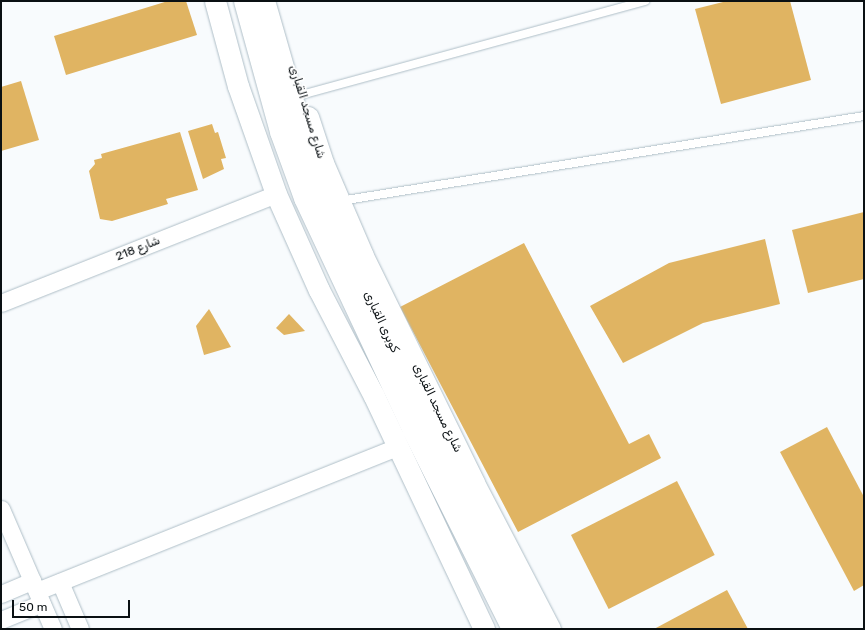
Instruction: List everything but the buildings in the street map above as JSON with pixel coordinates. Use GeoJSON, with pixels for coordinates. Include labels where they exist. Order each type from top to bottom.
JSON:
{"type":"FeatureCollection","features":[{"type":"Feature","properties":{"kind":"main road","name":"كوبرى القبارى"},"geometry":{"type":"LineString","coordinates":[[245,1],[281,132],[305,198],[413,429],[513,629]]}},
{"type":"Feature","properties":{"kind":"main road","name":"كوبرى القبارى"},"geometry":{"type":"LineString","coordinates":[[264,1],[308,154],[340,233],[424,411],[534,629]]}},
{"type":"Feature","properties":{"kind":"street"},"geometry":{"type":"LineString","coordinates":[[215,1],[238,86],[276,194],[320,290],[398,447],[484,629]]}},
{"type":"Feature","properties":{"kind":"street","name":"شارع مسجد القبارى"},"geometry":{"type":"LineString","coordinates":[[274,1],[301,95],[338,201],[467,470],[550,629]]}},
{"type":"Feature","properties":{"kind":"street","name":"شارع 218"},"geometry":{"type":"LineString","coordinates":[[1,303],[276,194]]}},
{"type":"Feature","properties":{"kind":"street"},"geometry":{"type":"LineString","coordinates":[[1,620],[37,592],[398,447]]}},
{"type":"Feature","properties":{"kind":"street"},"geometry":{"type":"LineString","coordinates":[[1,509],[5,529],[37,592],[53,629]]}},
{"type":"Feature","properties":{"kind":"street"},"geometry":{"type":"LineString","coordinates":[[60,582],[80,629]]}},
{"type":"Feature","properties":{"kind":"street"},"geometry":{"type":"LineString","coordinates":[[1,594],[37,592]]}},
{"type":"Feature","properties":{"kind":"lane"},"geometry":{"type":"LineString","coordinates":[[301,95],[645,1]]}},
{"type":"Feature","properties":{"kind":"lane"},"geometry":{"type":"LineString","coordinates":[[338,201],[864,116]]}}]}
